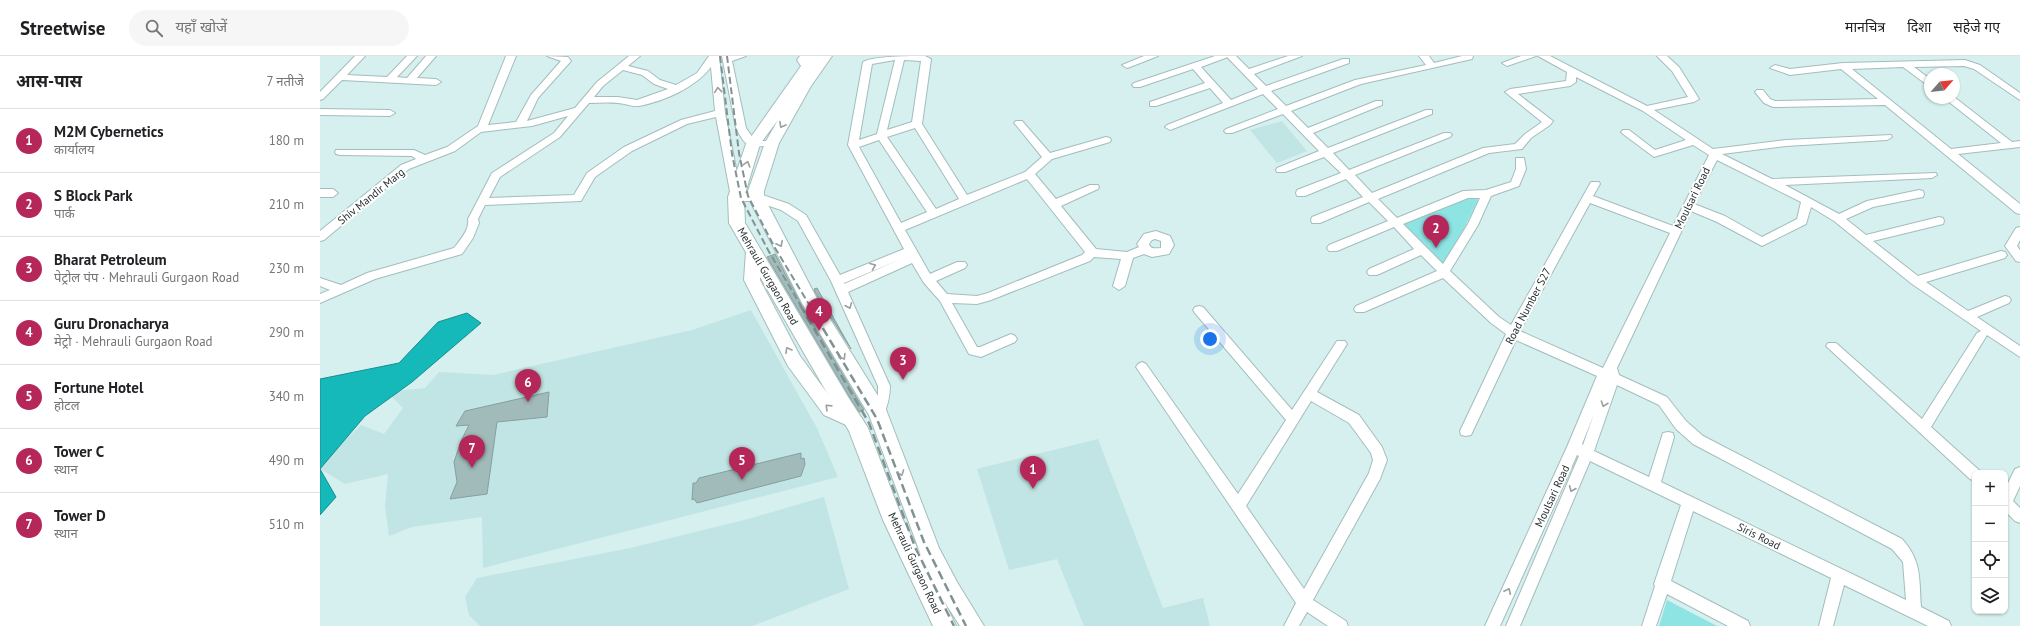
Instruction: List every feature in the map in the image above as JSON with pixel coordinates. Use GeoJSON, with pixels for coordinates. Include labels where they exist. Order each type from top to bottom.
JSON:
{"type":"FeatureCollection","features":[{"type":"Feature","properties":{"kind":"highway"},"geometry":{"type":"LineString","coordinates":[[756,197],[756,191],[772,144],[804,85],[825,56]]}},
{"type":"Feature","properties":{"kind":"highway","name":"Mehrauli Gurgaon Road"},"geometry":{"type":"LineString","coordinates":[[810,59],[749,140],[736,197],[737,223],[841,402],[855,422],[893,520],[945,626]]}},
{"type":"Feature","properties":{"kind":"highway","name":"Mehrauli Gurgaon Road"},"geometry":{"type":"LineString","coordinates":[[756,197],[808,298],[878,413],[930,551],[949,589],[974,626]]}},
{"type":"Feature","properties":{"kind":"street"},"geometry":{"type":"LineString","coordinates":[[320,97],[360,56]]}},
{"type":"Feature","properties":{"kind":"street"},"geometry":{"type":"LineString","coordinates":[[389,80],[412,56]]}},
{"type":"Feature","properties":{"kind":"street"},"geometry":{"type":"LineString","coordinates":[[409,81],[431,56]]}},
{"type":"Feature","properties":{"kind":"street"},"geometry":{"type":"LineString","coordinates":[[511,56],[482,128],[539,121],[577,110]]}},
{"type":"Feature","properties":{"kind":"street"},"geometry":{"type":"LineString","coordinates":[[520,124],[534,97],[566,61],[566,59],[552,56]]}},
{"type":"Feature","properties":{"kind":"street"},"geometry":{"type":"LineString","coordinates":[[320,299],[371,276],[458,251],[468,238],[474,223],[473,219],[496,175],[550,140],[563,129],[585,100],[607,77],[635,56]]}},
{"type":"Feature","properties":{"kind":"street"},"geometry":{"type":"LineString","coordinates":[[585,100],[618,100],[637,103],[678,89],[700,75],[714,56]]}},
{"type":"Feature","properties":{"kind":"street"},"geometry":{"type":"LineString","coordinates":[[714,56],[720,113],[736,197],[756,197],[785,207],[802,218],[839,286],[884,386],[884,396],[878,413]]}},
{"type":"Feature","properties":{"kind":"street"},"geometry":{"type":"LineString","coordinates":[[741,56],[728,57],[741,128],[749,140]]}},
{"type":"Feature","properties":{"kind":"street"},"geometry":{"type":"LineString","coordinates":[[1127,65],[1153,56]]}},
{"type":"Feature","properties":{"kind":"street"},"geometry":{"type":"LineString","coordinates":[[1136,85],[1224,56]]}},
{"type":"Feature","properties":{"kind":"street"},"geometry":{"type":"LineString","coordinates":[[1231,56],[1469,297],[1513,333],[1610,373],[1657,397],[1663,401],[1681,425],[1698,440],[1897,544],[1907,555],[1910,562],[1914,612]]}},
{"type":"Feature","properties":{"kind":"street"},"geometry":{"type":"LineString","coordinates":[[1248,73],[1297,56]]}},
{"type":"Feature","properties":{"kind":"street"},"geometry":{"type":"LineString","coordinates":[[1424,56],[1432,66]]}},
{"type":"Feature","properties":{"kind":"street"},"geometry":{"type":"LineString","coordinates":[[1507,63],[1532,56]]}},
{"type":"Feature","properties":{"kind":"street"},"geometry":{"type":"LineString","coordinates":[[1543,56],[1646,109],[1694,141],[1713,156],[1807,200],[1838,218],[1916,281],[2020,352]]}},
{"type":"Feature","properties":{"kind":"street"},"geometry":{"type":"LineString","coordinates":[[1646,109],[1694,100],[1676,69],[1662,56]]}},
{"type":"Feature","properties":{"kind":"street"},"geometry":{"type":"LineString","coordinates":[[1884,56],[1892,64]]}},
{"type":"Feature","properties":{"kind":"street"},"geometry":{"type":"LineString","coordinates":[[1229,131],[1362,81],[1469,57]]}},
{"type":"Feature","properties":{"kind":"street"},"geometry":{"type":"LineString","coordinates":[[900,58],[881,136],[933,213]]}},
{"type":"Feature","properties":{"kind":"street"},"geometry":{"type":"LineString","coordinates":[[965,200],[917,124],[927,61],[923,58],[900,58],[873,60],[866,64],[852,145],[899,228],[912,255],[928,280],[944,298],[973,351],[980,352],[1011,339]]}},
{"type":"Feature","properties":{"kind":"street"},"geometry":{"type":"LineString","coordinates":[[1170,127],[1229,103],[1346,61]]}},
{"type":"Feature","properties":{"kind":"street"},"geometry":{"type":"LineString","coordinates":[[1775,68],[1790,72],[1843,66],[1965,63],[1977,67],[2020,97]]}},
{"type":"Feature","properties":{"kind":"street"},"geometry":{"type":"LineString","coordinates":[[1905,64],[1924,79]]}},
{"type":"Feature","properties":{"kind":"street"},"geometry":{"type":"LineString","coordinates":[[1194,65],[1229,103]]}},
{"type":"Feature","properties":{"kind":"street"},"geometry":{"type":"LineString","coordinates":[[1843,66],[2020,210]]}},
{"type":"Feature","properties":{"kind":"street"},"geometry":{"type":"LineString","coordinates":[[621,67],[645,73],[657,82],[678,89]]}},
{"type":"Feature","properties":{"kind":"street"},"geometry":{"type":"LineString","coordinates":[[1316,220],[1487,150],[1522,145],[1528,136],[1548,121],[1510,92],[1567,84],[1571,82],[1572,71]]}},
{"type":"Feature","properties":{"kind":"street"},"geometry":{"type":"LineString","coordinates":[[340,78],[436,82]]}},
{"type":"Feature","properties":{"kind":"street"},"geometry":{"type":"LineString","coordinates":[[1153,104],[1210,84]]}},
{"type":"Feature","properties":{"kind":"street"},"geometry":{"type":"LineString","coordinates":[[2004,86],[2020,86]]}},
{"type":"Feature","properties":{"kind":"street"},"geometry":{"type":"LineString","coordinates":[[1760,92],[1768,101],[1774,104],[1886,102]]}},
{"type":"Feature","properties":{"kind":"street"},"geometry":{"type":"LineString","coordinates":[[1306,132],[1379,103]]}},
{"type":"Feature","properties":{"kind":"street"},"geometry":{"type":"LineString","coordinates":[[1957,104],[2015,145]]}},
{"type":"Feature","properties":{"kind":"street"},"geometry":{"type":"LineString","coordinates":[[320,112],[390,112]]}},
{"type":"Feature","properties":{"kind":"street"},"geometry":{"type":"LineString","coordinates":[[1281,170],[1429,112]]}},
{"type":"Feature","properties":{"kind":"street"},"geometry":{"type":"LineString","coordinates":[[482,202],[577,198],[591,175],[628,149],[684,122],[720,113]]}},
{"type":"Feature","properties":{"kind":"street"},"geometry":{"type":"LineString","coordinates":[[1019,123],[1048,157]]}},
{"type":"Feature","properties":{"kind":"street"},"geometry":{"type":"LineString","coordinates":[[852,145],[917,124]]}},
{"type":"Feature","properties":{"kind":"street","name":"Shiv Mandir Marg"},"geometry":{"type":"LineString","coordinates":[[320,237],[399,171],[410,164],[451,149],[475,131],[482,128]]}},
{"type":"Feature","properties":{"kind":"street"},"geometry":{"type":"LineString","coordinates":[[1626,132],[1654,154],[1694,141]]}},
{"type":"Feature","properties":{"kind":"street"},"geometry":{"type":"LineString","coordinates":[[1301,193],[1447,135]]}},
{"type":"Feature","properties":{"kind":"street","name":"Moulsari Road"},"geometry":{"type":"LineString","coordinates":[[1492,626],[1574,447],[1713,156],[1786,143],[1887,137]]}},
{"type":"Feature","properties":{"kind":"street"},"geometry":{"type":"LineString","coordinates":[[726,145],[749,140],[772,144]]}},
{"type":"Feature","properties":{"kind":"street"},"geometry":{"type":"LineString","coordinates":[[899,228],[1029,174],[1048,157],[1106,140]]}},
{"type":"Feature","properties":{"kind":"street"},"geometry":{"type":"LineString","coordinates":[[1950,152],[2015,145]]}},
{"type":"Feature","properties":{"kind":"street"},"geometry":{"type":"LineString","coordinates":[[340,152],[410,152],[423,159]]}},
{"type":"Feature","properties":{"kind":"street"},"geometry":{"type":"LineString","coordinates":[[1333,248],[1464,195],[1487,194],[1515,184],[1521,169],[1520,160]]}},
{"type":"Feature","properties":{"kind":"street"},"geometry":{"type":"LineString","coordinates":[[1029,174],[1090,248],[1091,253]]}},
{"type":"Feature","properties":{"kind":"street"},"geometry":{"type":"LineString","coordinates":[[1770,182],[1932,175]]}},
{"type":"Feature","properties":{"kind":"street","name":"Road Number S27"},"geometry":{"type":"LineString","coordinates":[[1466,431],[1513,333],[1595,184]]}},
{"type":"Feature","properties":{"kind":"street"},"geometry":{"type":"LineString","coordinates":[[1055,204],[1094,188]]}},
{"type":"Feature","properties":{"kind":"street"},"geometry":{"type":"LineString","coordinates":[[320,193],[333,194]]}},
{"type":"Feature","properties":{"kind":"street"},"geometry":{"type":"LineString","coordinates":[[1360,309],[1435,278],[1444,272],[1475,221],[1487,194]]}},
{"type":"Feature","properties":{"kind":"street"},"geometry":{"type":"LineString","coordinates":[[1838,218],[1871,204],[1919,194]]}},
{"type":"Feature","properties":{"kind":"street"},"geometry":{"type":"LineString","coordinates":[[1587,198],[1676,231]]}},
{"type":"Feature","properties":{"kind":"street"},"geometry":{"type":"LineString","coordinates":[[1688,206],[1720,219],[1762,242],[1802,222],[1807,200]]}},
{"type":"Feature","properties":{"kind":"street"},"geometry":{"type":"LineString","coordinates":[[1864,239],[1939,221]]}},
{"type":"Feature","properties":{"kind":"street"},"geometry":{"type":"LineString","coordinates":[[2020,231],[2011,246],[2020,258]]}},
{"type":"Feature","properties":{"kind":"street"},"geometry":{"type":"LineString","coordinates":[[944,298],[970,300],[992,296],[1086,258],[1091,253],[1128,256],[1145,249]]}},
{"type":"Feature","properties":{"kind":"street"},"geometry":{"type":"LineString","coordinates":[[1373,272],[1422,250]]}},
{"type":"Feature","properties":{"kind":"street"},"geometry":{"type":"LineString","coordinates":[[839,286],[912,255]]}},
{"type":"Feature","properties":{"kind":"street"},"geometry":{"type":"LineString","coordinates":[[1916,281],[2001,255]]}},
{"type":"Feature","properties":{"kind":"street"},"geometry":{"type":"LineString","coordinates":[[1119,286],[1128,256]]}},
{"type":"Feature","properties":{"kind":"street"},"geometry":{"type":"LineString","coordinates":[[928,280],[962,265]]}},
{"type":"Feature","properties":{"kind":"street"},"geometry":{"type":"LineString","coordinates":[[320,282],[341,289]]}},
{"type":"Feature","properties":{"kind":"street"},"geometry":{"type":"LineString","coordinates":[[1968,316],[2005,300]]}},
{"type":"Feature","properties":{"kind":"street"},"geometry":{"type":"LineString","coordinates":[[1199,310],[1293,420]]}},
{"type":"Feature","properties":{"kind":"street"},"geometry":{"type":"LineString","coordinates":[[1923,428],[1981,336]]}},
{"type":"Feature","properties":{"kind":"street"},"geometry":{"type":"LineString","coordinates":[[1238,506],[1341,344]]}},
{"type":"Feature","properties":{"kind":"street"},"geometry":{"type":"LineString","coordinates":[[1832,346],[1972,472]]}},
{"type":"Feature","properties":{"kind":"street"},"geometry":{"type":"LineString","coordinates":[[1142,367],[1305,603],[1342,626]]}},
{"type":"Feature","properties":{"kind":"street","name":"Moulsari Road"},"geometry":{"type":"LineString","coordinates":[[1513,626],[1587,453],[1610,373]]}},
{"type":"Feature","properties":{"kind":"street"},"geometry":{"type":"LineString","coordinates":[[1291,626],[1375,475],[1380,460],[1376,451],[1354,419],[1310,394]]}},
{"type":"Feature","properties":{"kind":"street"},"geometry":{"type":"LineString","coordinates":[[1653,485],[1668,437]]}},
{"type":"Feature","properties":{"kind":"street","name":"Siris Road"},"geometry":{"type":"LineString","coordinates":[[1574,447],[1944,626]]}},
{"type":"Feature","properties":{"kind":"street"},"geometry":{"type":"LineString","coordinates":[[2008,496],[2020,473]]}},
{"type":"Feature","properties":{"kind":"street"},"geometry":{"type":"LineString","coordinates":[[1649,626],[1661,584],[1689,502]]}},
{"type":"Feature","properties":{"kind":"street"},"geometry":{"type":"LineString","coordinates":[[2008,505],[2020,517]]}},
{"type":"Feature","properties":{"kind":"street"},"geometry":{"type":"LineString","coordinates":[[1523,558],[1539,567]]}},
{"type":"Feature","properties":{"kind":"street"},"geometry":{"type":"LineString","coordinates":[[1826,626],[1839,575]]}},
{"type":"Feature","properties":{"kind":"street"},"geometry":{"type":"LineString","coordinates":[[1661,584],[1743,626]]}},
{"type":"Feature","properties":{"kind":"shaded area"},"geometry":{"type":"Polygon","coordinates":[[[1282,121],[1307,151],[1277,163],[1250,130],[1282,121]]]}},
{"type":"Feature","properties":{"kind":"shaded area"},"geometry":{"type":"Polygon","coordinates":[[[1469,194],[1478,200],[1442,274],[1396,224],[1469,194]]]}},
{"type":"Feature","properties":{"kind":"shaded area"},"geometry":{"type":"Polygon","coordinates":[[[751,310],[817,428],[838,477],[483,568],[482,517],[412,527],[389,536],[385,506],[388,474],[345,484],[320,469],[320,464],[361,425],[384,434],[403,408],[387,392],[425,388],[439,372],[493,375],[692,330],[751,310]]]}},
{"type":"Feature","properties":{"kind":"shaded area"},"geometry":{"type":"Polygon","coordinates":[[[467,313],[481,323],[412,382],[365,416],[320,469],[320,379],[399,363],[438,322],[467,313]]]}},
{"type":"Feature","properties":{"kind":"shaded area"},"geometry":{"type":"Polygon","coordinates":[[[1098,439],[1163,608],[1203,598],[1210,626],[1084,626],[1057,559],[1009,570],[977,469],[1098,439]]]}},
{"type":"Feature","properties":{"kind":"shaded area"},"geometry":{"type":"Polygon","coordinates":[[[320,469],[336,497],[320,515],[320,469]]]}},
{"type":"Feature","properties":{"kind":"shaded area"},"geometry":{"type":"Polygon","coordinates":[[[824,497],[849,589],[752,626],[480,626],[469,615],[465,597],[477,578],[630,548],[748,519],[824,497]]]}},
{"type":"Feature","properties":{"kind":"shaded area"},"geometry":{"type":"Polygon","coordinates":[[[1667,600],[1717,626],[1659,626],[1667,600]]]}},
{"type":"Feature","properties":{"kind":"building"},"geometry":{"type":"Polygon","coordinates":[[[775,254],[801,304],[864,410],[859,412],[767,257],[775,254]]]}},
{"type":"Feature","properties":{"kind":"building"},"geometry":{"type":"Polygon","coordinates":[[[817,288],[851,349],[816,294],[814,289],[817,288]]]}},
{"type":"Feature","properties":{"kind":"building"},"geometry":{"type":"Polygon","coordinates":[[[549,392],[547,417],[497,422],[487,494],[450,499],[457,482],[454,462],[461,441],[469,425],[456,426],[465,411],[549,392]]]}},
{"type":"Feature","properties":{"kind":"building"},"geometry":{"type":"Polygon","coordinates":[[[801,453],[801,459],[804,458],[805,464],[801,476],[697,503],[694,499],[692,500],[693,483],[696,483],[699,478],[801,453]]]}},
{"type":"Feature","properties":{"kind":"railway"},"geometry":{"type":"LineString","coordinates":[[720,56],[732,154],[741,198],[768,250],[801,306]]}},
{"type":"Feature","properties":{"kind":"railway"},"geometry":{"type":"LineString","coordinates":[[727,56],[739,153],[748,196],[775,248],[810,306]]}},
{"type":"Feature","properties":{"kind":"railway"},"geometry":{"type":"LineString","coordinates":[[800,305],[869,423],[915,547],[954,626]]}},
{"type":"Feature","properties":{"kind":"railway"},"geometry":{"type":"LineString","coordinates":[[809,305],[877,419],[924,542],[966,626]]}},
{"type":"Feature","properties":{"kind":"place","name":"S Block Park"},"geometry":{"type":"Point","coordinates":[1436,248]}},
{"type":"Feature","properties":{"kind":"place","name":"Guru Dronacharya"},"geometry":{"type":"Point","coordinates":[819,331]}},
{"type":"Feature","properties":{"kind":"place","name":"Bharat Petroleum"},"geometry":{"type":"Point","coordinates":[903,380]}},
{"type":"Feature","properties":{"kind":"place","name":"Tower C"},"geometry":{"type":"Point","coordinates":[528,402]}},
{"type":"Feature","properties":{"kind":"place","name":"Tower D"},"geometry":{"type":"Point","coordinates":[472,468]}},
{"type":"Feature","properties":{"kind":"place","name":"Fortune Hotel"},"geometry":{"type":"Point","coordinates":[742,480]}},
{"type":"Feature","properties":{"kind":"place","name":"M2M Cybernetics"},"geometry":{"type":"Point","coordinates":[1033,489]}}]}
